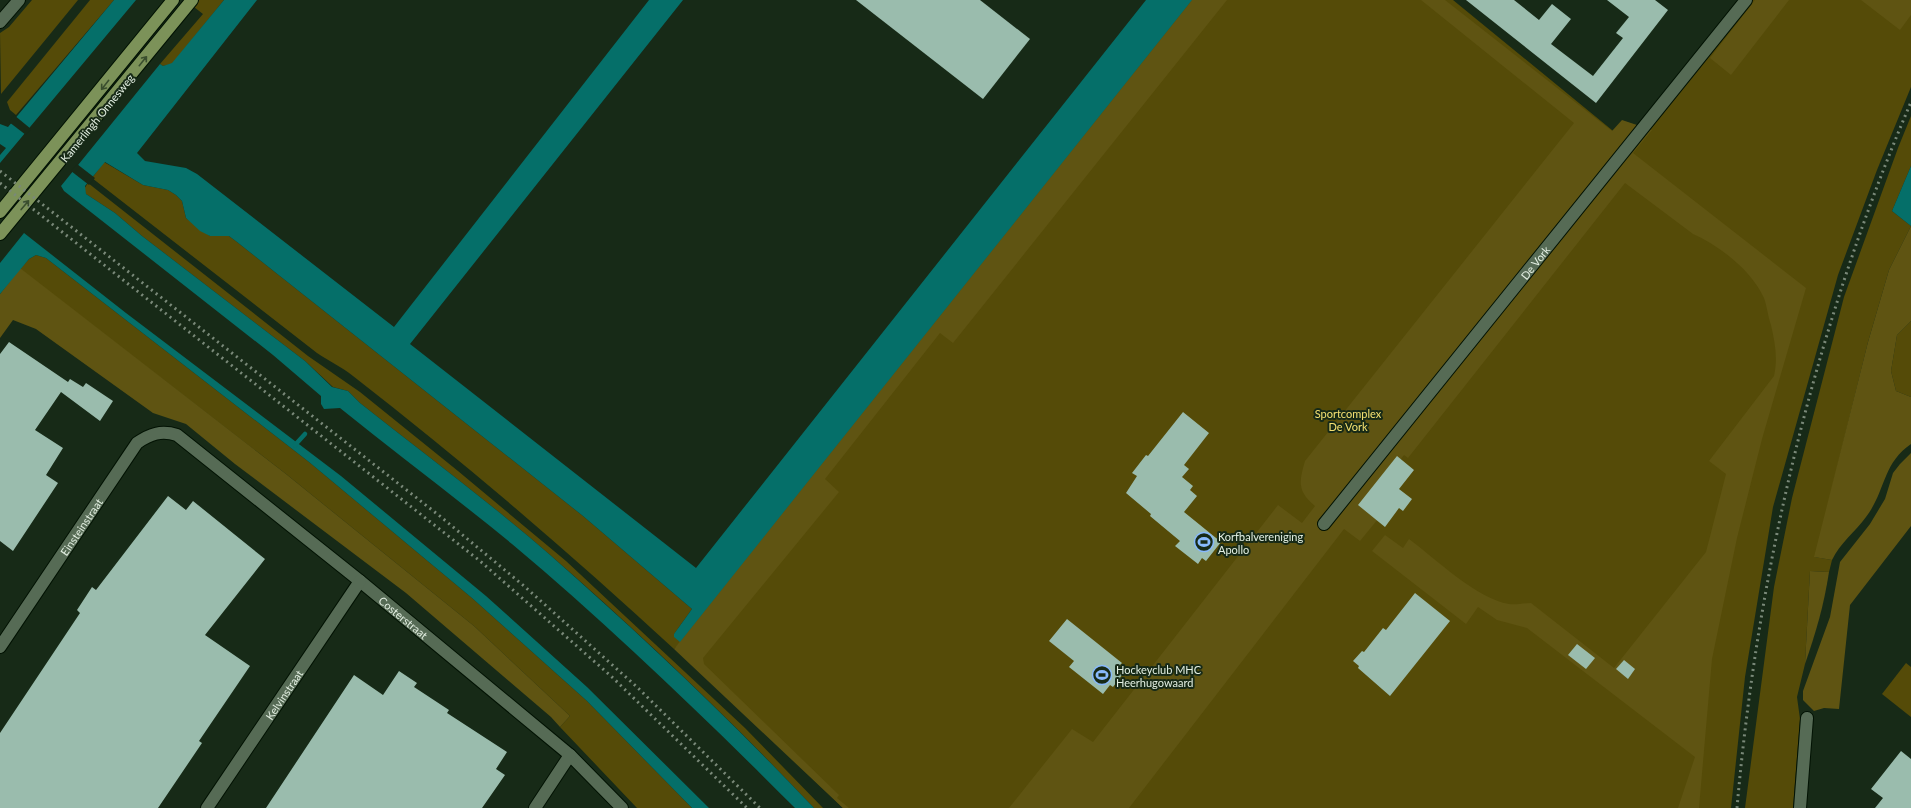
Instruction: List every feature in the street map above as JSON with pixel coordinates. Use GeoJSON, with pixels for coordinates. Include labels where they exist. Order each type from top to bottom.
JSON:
{"type":"FeatureCollection","features":[{"type":"Feature","properties":{"kind":"main road","name":"Kamerlingh Onnesweg"},"geometry":{"type":"LineString","coordinates":[[0,212],[172,0]]}},
{"type":"Feature","properties":{"kind":"main road","name":"Kamerlingh Onnesweg"},"geometry":{"type":"LineString","coordinates":[[0,234],[192,0]]}},
{"type":"Feature","properties":{"kind":"street"},"geometry":{"type":"LineString","coordinates":[[0,22],[19,0]]}},
{"type":"Feature","properties":{"kind":"street","name":"De Vork"},"geometry":{"type":"LineString","coordinates":[[1324,524],[1746,0]]}},
{"type":"Feature","properties":{"kind":"street","name":"Einsteinstraat"},"geometry":{"type":"LineString","coordinates":[[0,647],[137,443],[154,434],[166,432],[177,435]]}},
{"type":"Feature","properties":{"kind":"street","name":"Costerstraat"},"geometry":{"type":"LineString","coordinates":[[177,435],[360,581],[570,755],[622,808]]}},
{"type":"Feature","properties":{"kind":"street","name":"Kelvinstraat"},"geometry":{"type":"LineString","coordinates":[[207,808],[360,581]]}},
{"type":"Feature","properties":{"kind":"street"},"geometry":{"type":"LineString","coordinates":[[1800,808],[1807,718]]}},
{"type":"Feature","properties":{"kind":"street"},"geometry":{"type":"LineString","coordinates":[[535,808],[570,755]]}},
{"type":"Feature","properties":{"kind":"green space"},"geometry":{"type":"Polygon","coordinates":[[[32,0],[78,0],[1,94],[0,33],[9,27],[32,0]]]}},
{"type":"Feature","properties":{"kind":"green space"},"geometry":{"type":"Polygon","coordinates":[[[90,0],[114,0],[16,115],[10,110],[7,102],[90,0]]]}},
{"type":"Feature","properties":{"kind":"green space"},"geometry":{"type":"Polygon","coordinates":[[[199,0],[224,0],[172,64],[163,66],[160,64],[203,14],[194,7],[199,0]]]}},
{"type":"Feature","properties":{"kind":"green space","name":"Sportcomplex De Vork"},"geometry":{"type":"Polygon","coordinates":[[[1184,0],[1453,0],[1629,144],[1744,0],[1911,0],[1911,87],[1877,170],[1838,275],[1773,507],[1745,677],[1731,808],[843,808],[676,647],[674,649],[596,578],[476,475],[353,376],[317,353],[92,178],[104,162],[143,185],[168,190],[182,201],[186,218],[210,236],[229,236],[237,242],[583,516],[692,609],[674,634],[1184,0]]]}},
{"type":"Feature","properties":{"kind":"green space"},"geometry":{"type":"Polygon","coordinates":[[[1192,0],[1227,0],[953,343],[940,333],[825,479],[839,492],[703,658],[704,664],[839,795],[837,798],[849,808],[843,808],[674,649],[1192,0]]]}},
{"type":"Feature","properties":{"kind":"green space"},"geometry":{"type":"Polygon","coordinates":[[[1421,0],[1445,0],[1612,131],[1622,120],[1652,130],[1633,153],[1806,288],[1762,439],[1737,538],[1712,659],[1699,808],[1678,808],[1695,757],[1527,628],[1497,620],[1478,607],[1466,624],[1372,551],[1385,535],[1403,548],[1409,539],[1470,587],[1484,595],[1497,601],[1509,604],[1531,603],[1614,668],[1706,552],[1726,474],[1709,461],[1774,376],[1776,350],[1774,338],[1764,298],[1751,278],[1743,269],[1724,252],[1693,234],[1625,183],[1408,458],[1404,455],[1364,507],[1378,519],[1360,541],[1344,529],[1129,808],[1009,808],[1072,729],[1093,742],[1278,505],[1302,523],[1315,506],[1309,501],[1302,491],[1301,481],[1305,461],[1574,123],[1421,0]]]}},
{"type":"Feature","properties":{"kind":"green space"},"geometry":{"type":"Polygon","coordinates":[[[1755,0],[1789,0],[1731,75],[1710,58],[1755,0]]]}},
{"type":"Feature","properties":{"kind":"green space"},"geometry":{"type":"Polygon","coordinates":[[[1861,0],[1911,0],[1911,15],[1900,30],[1861,0]]]}},
{"type":"Feature","properties":{"kind":"green space"},"geometry":{"type":"Polygon","coordinates":[[[1911,116],[1911,166],[1892,211],[1911,226],[1889,270],[1868,342],[1815,557],[1832,560],[1829,572],[1810,571],[1805,664],[1797,697],[1800,719],[1793,808],[1745,808],[1774,587],[1792,498],[1844,297],[1911,116]]]}},
{"type":"Feature","properties":{"kind":"green space"},"geometry":{"type":"Polygon","coordinates":[[[88,183],[308,356],[360,392],[566,561],[745,728],[823,808],[814,808],[750,742],[684,678],[583,584],[526,534],[360,403],[348,391],[333,387],[305,361],[142,236],[115,213],[86,194],[84,189],[88,183]]]}},
{"type":"Feature","properties":{"kind":"green space"},"geometry":{"type":"Polygon","coordinates":[[[1911,226],[1911,321],[1897,335],[1891,371],[1896,391],[1911,397],[1911,444],[1895,460],[1889,469],[1877,497],[1866,517],[1839,548],[1832,560],[1814,557],[1868,342],[1889,270],[1911,226]]]}},
{"type":"Feature","properties":{"kind":"green space"},"geometry":{"type":"Polygon","coordinates":[[[36,255],[46,258],[309,462],[472,598],[587,701],[692,808],[637,808],[560,727],[570,716],[474,626],[286,474],[20,269],[29,259],[36,255]]]}},
{"type":"Feature","properties":{"kind":"green space"},"geometry":{"type":"Polygon","coordinates":[[[20,268],[286,474],[474,626],[570,716],[560,727],[551,717],[406,593],[235,464],[186,424],[153,413],[36,329],[13,320],[0,338],[0,294],[20,268]]]}},
{"type":"Feature","properties":{"kind":"green space"},"geometry":{"type":"Polygon","coordinates":[[[1911,321],[1911,397],[1896,391],[1891,371],[1897,335],[1911,321]]]}},
{"type":"Feature","properties":{"kind":"green space"},"geometry":{"type":"Polygon","coordinates":[[[1911,453],[1911,526],[1850,605],[1839,709],[1824,708],[1814,711],[1803,700],[1803,691],[1830,617],[1840,562],[1870,524],[1885,499],[1893,473],[1911,453]]]}},
{"type":"Feature","properties":{"kind":"green space"},"geometry":{"type":"Polygon","coordinates":[[[1810,571],[1829,572],[1825,596],[1805,664],[1810,571]]]}},
{"type":"Feature","properties":{"kind":"green space"},"geometry":{"type":"Polygon","coordinates":[[[1906,663],[1911,667],[1911,717],[1882,694],[1906,663]]]}},
{"type":"Feature","properties":{"kind":"water"},"geometry":{"type":"Polygon","coordinates":[[[114,0],[136,0],[0,163],[0,155],[6,148],[0,144],[0,124],[8,127],[114,0]]]}},
{"type":"Feature","properties":{"kind":"water"},"geometry":{"type":"Polygon","coordinates":[[[224,0],[257,0],[137,153],[145,161],[186,168],[197,174],[394,327],[649,0],[683,0],[410,344],[696,568],[1146,0],[1192,0],[680,642],[674,637],[674,634],[692,609],[583,516],[237,242],[229,236],[210,236],[200,231],[186,218],[182,201],[176,195],[168,190],[143,185],[105,162],[85,186],[86,194],[115,213],[142,236],[305,361],[332,387],[348,391],[360,403],[526,534],[617,615],[684,678],[750,742],[814,808],[795,808],[656,673],[549,575],[470,510],[340,408],[324,409],[321,404],[321,396],[273,355],[64,191],[61,186],[160,64],[163,66],[172,63],[224,0]]]}},
{"type":"Feature","properties":{"kind":"water"},"geometry":{"type":"Polygon","coordinates":[[[1911,166],[1911,226],[1892,211],[1911,166]]]}},
{"type":"Feature","properties":{"kind":"water"},"geometry":{"type":"Polygon","coordinates":[[[24,233],[126,313],[341,476],[486,596],[587,687],[709,808],[692,808],[587,701],[472,598],[309,462],[46,258],[36,255],[29,259],[0,294],[0,263],[24,233]]]}},
{"type":"Feature","properties":{"kind":"pier"},"geometry":{"type":"Polygon","coordinates":[[[14,115],[31,129],[26,135],[9,122],[14,115]]]}},
{"type":"Feature","properties":{"kind":"pier"},"geometry":{"type":"Polygon","coordinates":[[[77,164],[95,178],[89,185],[71,171],[77,164]]]}},
{"type":"Feature","properties":{"kind":"building"},"geometry":{"type":"Polygon","coordinates":[[[856,0],[980,0],[1030,39],[983,99],[856,0]]]}},
{"type":"Feature","properties":{"kind":"building"},"geometry":{"type":"Polygon","coordinates":[[[1466,0],[1514,0],[1539,20],[1552,4],[1571,19],[1551,44],[1593,76],[1623,38],[1616,33],[1629,17],[1607,0],[1655,0],[1668,10],[1596,103],[1466,0]]]}},
{"type":"Feature","properties":{"kind":"building"},"geometry":{"type":"Polygon","coordinates":[[[9,342],[68,382],[70,379],[83,387],[86,383],[113,401],[100,421],[61,392],[35,430],[63,448],[46,475],[58,483],[13,551],[0,541],[0,354],[9,342]]]}},
{"type":"Feature","properties":{"kind":"building"},"geometry":{"type":"Polygon","coordinates":[[[1183,412],[1209,433],[1184,465],[1189,469],[1182,477],[1193,486],[1190,490],[1197,496],[1184,512],[1221,542],[1206,561],[1202,558],[1198,564],[1175,546],[1180,541],[1150,516],[1151,514],[1126,493],[1137,476],[1132,473],[1146,455],[1148,456],[1183,412]]]}},
{"type":"Feature","properties":{"kind":"building"},"geometry":{"type":"Polygon","coordinates":[[[1397,456],[1414,470],[1399,489],[1412,499],[1403,511],[1399,508],[1385,527],[1358,505],[1397,456]]]}},
{"type":"Feature","properties":{"kind":"building"},"geometry":{"type":"Polygon","coordinates":[[[168,496],[186,510],[193,501],[265,559],[205,635],[250,666],[199,741],[202,743],[158,808],[0,808],[0,733],[80,613],[77,610],[92,587],[96,590],[168,496]]]}},
{"type":"Feature","properties":{"kind":"building"},"geometry":{"type":"Polygon","coordinates":[[[1415,593],[1450,621],[1390,696],[1358,668],[1359,666],[1353,661],[1362,651],[1364,652],[1383,628],[1386,630],[1415,593]]]}},
{"type":"Feature","properties":{"kind":"building"},"geometry":{"type":"Polygon","coordinates":[[[1067,619],[1122,663],[1115,670],[1122,675],[1113,687],[1110,685],[1103,694],[1069,667],[1074,661],[1049,641],[1067,619]]]}},
{"type":"Feature","properties":{"kind":"building"},"geometry":{"type":"Polygon","coordinates":[[[1577,644],[1595,658],[1586,669],[1568,655],[1577,644]]]}},
{"type":"Feature","properties":{"kind":"building"},"geometry":{"type":"Polygon","coordinates":[[[1624,660],[1635,669],[1628,679],[1616,669],[1624,660]]]}},
{"type":"Feature","properties":{"kind":"building"},"geometry":{"type":"Polygon","coordinates":[[[399,671],[417,683],[414,687],[449,710],[447,713],[507,752],[496,769],[505,775],[482,808],[266,808],[354,675],[383,695],[399,671]]]}},
{"type":"Feature","properties":{"kind":"building"},"geometry":{"type":"Polygon","coordinates":[[[1901,751],[1911,759],[1911,808],[1875,808],[1883,798],[1871,789],[1901,751]]]}},
{"type":"Feature","properties":{"kind":"waterway"},"geometry":{"type":"LineString","coordinates":[[295,445],[305,434]]}},
{"type":"Feature","properties":{"kind":"railway"},"geometry":{"type":"LineString","coordinates":[[1737,808],[1747,717],[1760,627],[1776,537],[1796,448],[1820,360],[1847,272],[1877,186],[1911,102]]}},
{"type":"Feature","properties":{"kind":"railway"},"geometry":{"type":"LineString","coordinates":[[0,171],[441,517],[524,586],[637,687],[760,808]]}},
{"type":"Feature","properties":{"kind":"railway"},"geometry":{"type":"LineString","coordinates":[[0,183],[480,561],[612,677],[747,808]]}},
{"type":"Feature","properties":{"kind":"place","name":"Korfbalvereniging Apollo"},"geometry":{"type":"Point","coordinates":[1204,542]}},
{"type":"Feature","properties":{"kind":"place","name":"Hockeyclub MHC Heerhugowaard"},"geometry":{"type":"Point","coordinates":[1102,675]}}]}
